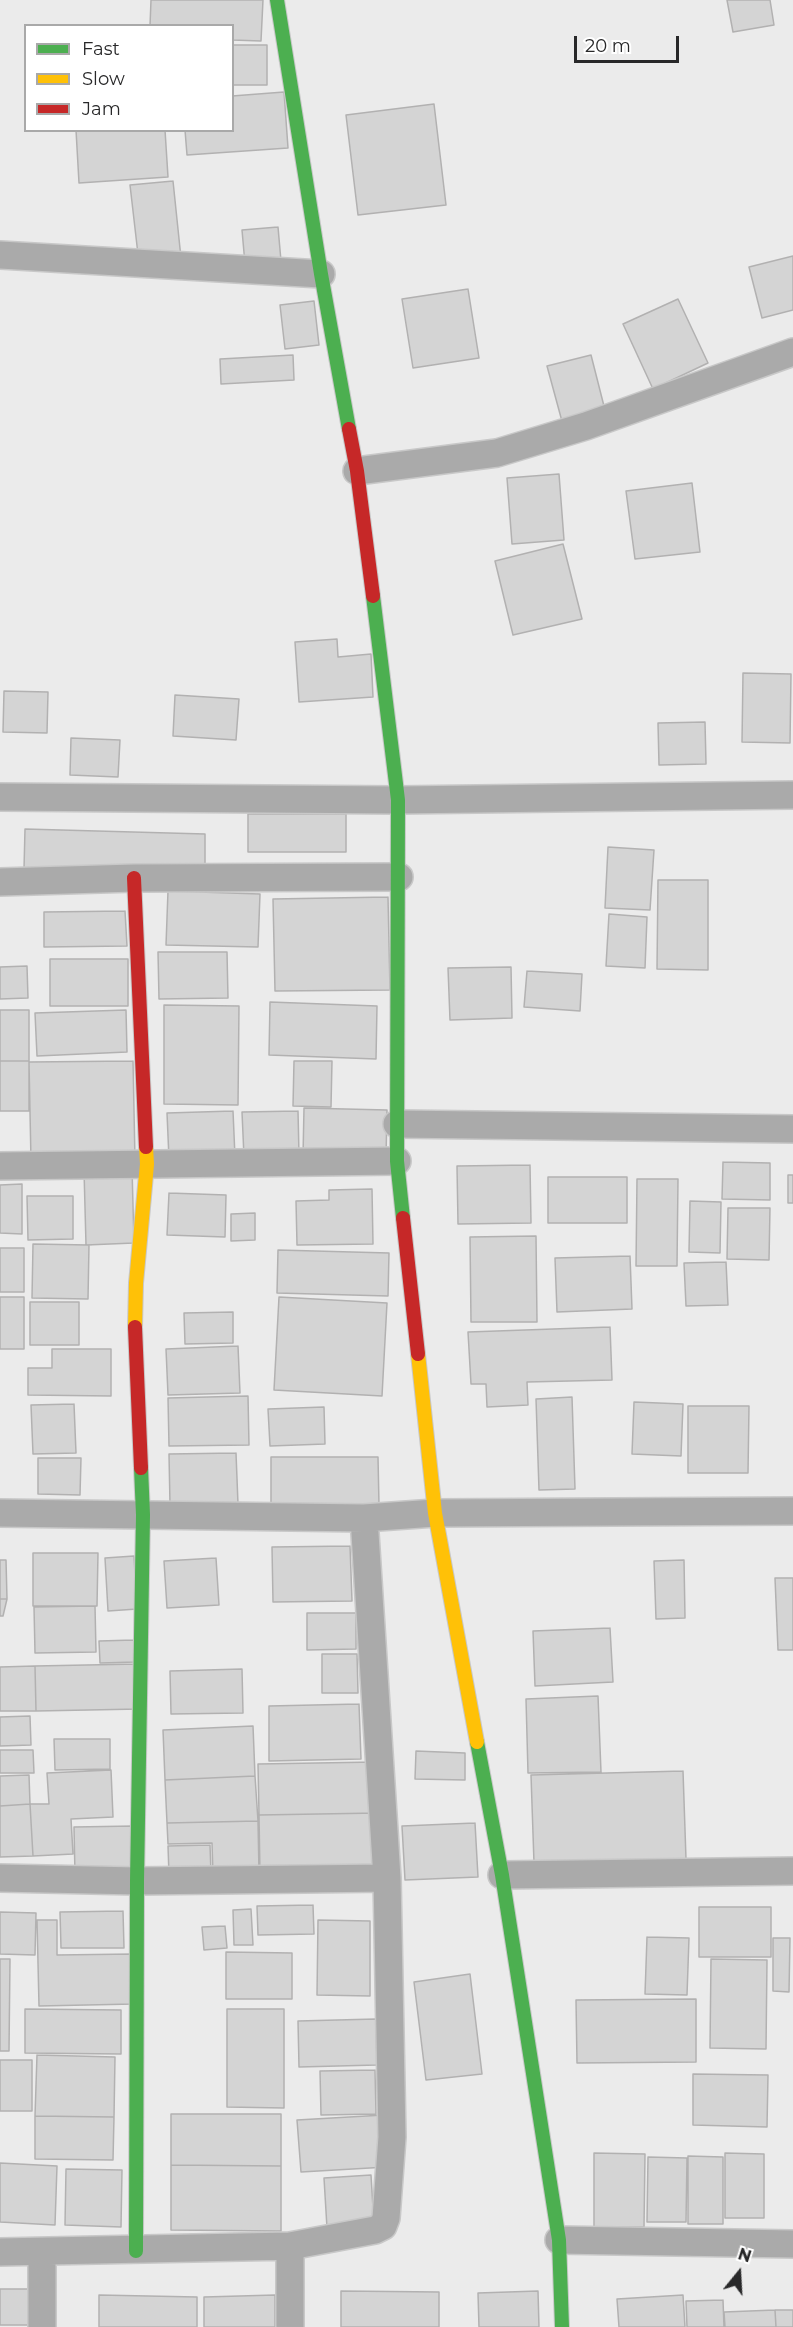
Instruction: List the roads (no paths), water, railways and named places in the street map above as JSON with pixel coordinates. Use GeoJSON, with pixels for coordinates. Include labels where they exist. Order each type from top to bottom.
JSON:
{"type":"FeatureCollection","features":[{"type":"Feature","properties":{"kind":"street"},"geometry":{"type":"LineString","coordinates":[[277,0],[321,274],[357,471],[398,800],[397,1161],[435,1513],[502,1875],[559,2240],[562,2327]]}},
{"type":"Feature","properties":{"kind":"street"},"geometry":{"type":"LineString","coordinates":[[0,255],[321,274]]}},
{"type":"Feature","properties":{"kind":"street"},"geometry":{"type":"LineString","coordinates":[[357,471],[497,453],[586,426],[793,352]]}},
{"type":"Feature","properties":{"kind":"street"},"geometry":{"type":"LineString","coordinates":[[0,796],[398,800],[793,795]]}},
{"type":"Feature","properties":{"kind":"street"},"geometry":{"type":"LineString","coordinates":[[0,882],[134,878],[399,877]]}},
{"type":"Feature","properties":{"kind":"street"},"geometry":{"type":"LineString","coordinates":[[134,878],[147,1164],[136,1283],[135,1334],[143,1515],[137,1881],[136,2251]]}},
{"type":"Feature","properties":{"kind":"street"},"geometry":{"type":"LineString","coordinates":[[398,1124],[793,1129]]}},
{"type":"Feature","properties":{"kind":"street"},"geometry":{"type":"LineString","coordinates":[[0,1166],[397,1161]]}},
{"type":"Feature","properties":{"kind":"street"},"geometry":{"type":"LineString","coordinates":[[0,1513],[364,1518],[435,1513],[793,1511]]}},
{"type":"Feature","properties":{"kind":"street"},"geometry":{"type":"LineString","coordinates":[[0,2252],[42,2253],[290,2246],[375,2230],[383,2226],[387,2218],[392,2137],[387,1878],[364,1518]]}},
{"type":"Feature","properties":{"kind":"street"},"geometry":{"type":"LineString","coordinates":[[502,1875],[793,1871]]}},
{"type":"Feature","properties":{"kind":"street"},"geometry":{"type":"LineString","coordinates":[[0,1878],[137,1881],[387,1878]]}},
{"type":"Feature","properties":{"kind":"street"},"geometry":{"type":"LineString","coordinates":[[559,2240],[793,2244]]}},
{"type":"Feature","properties":{"kind":"street"},"geometry":{"type":"LineString","coordinates":[[290,2246],[290,2327]]}},
{"type":"Feature","properties":{"kind":"street"},"geometry":{"type":"LineString","coordinates":[[42,2253],[42,2327]]}}]}
